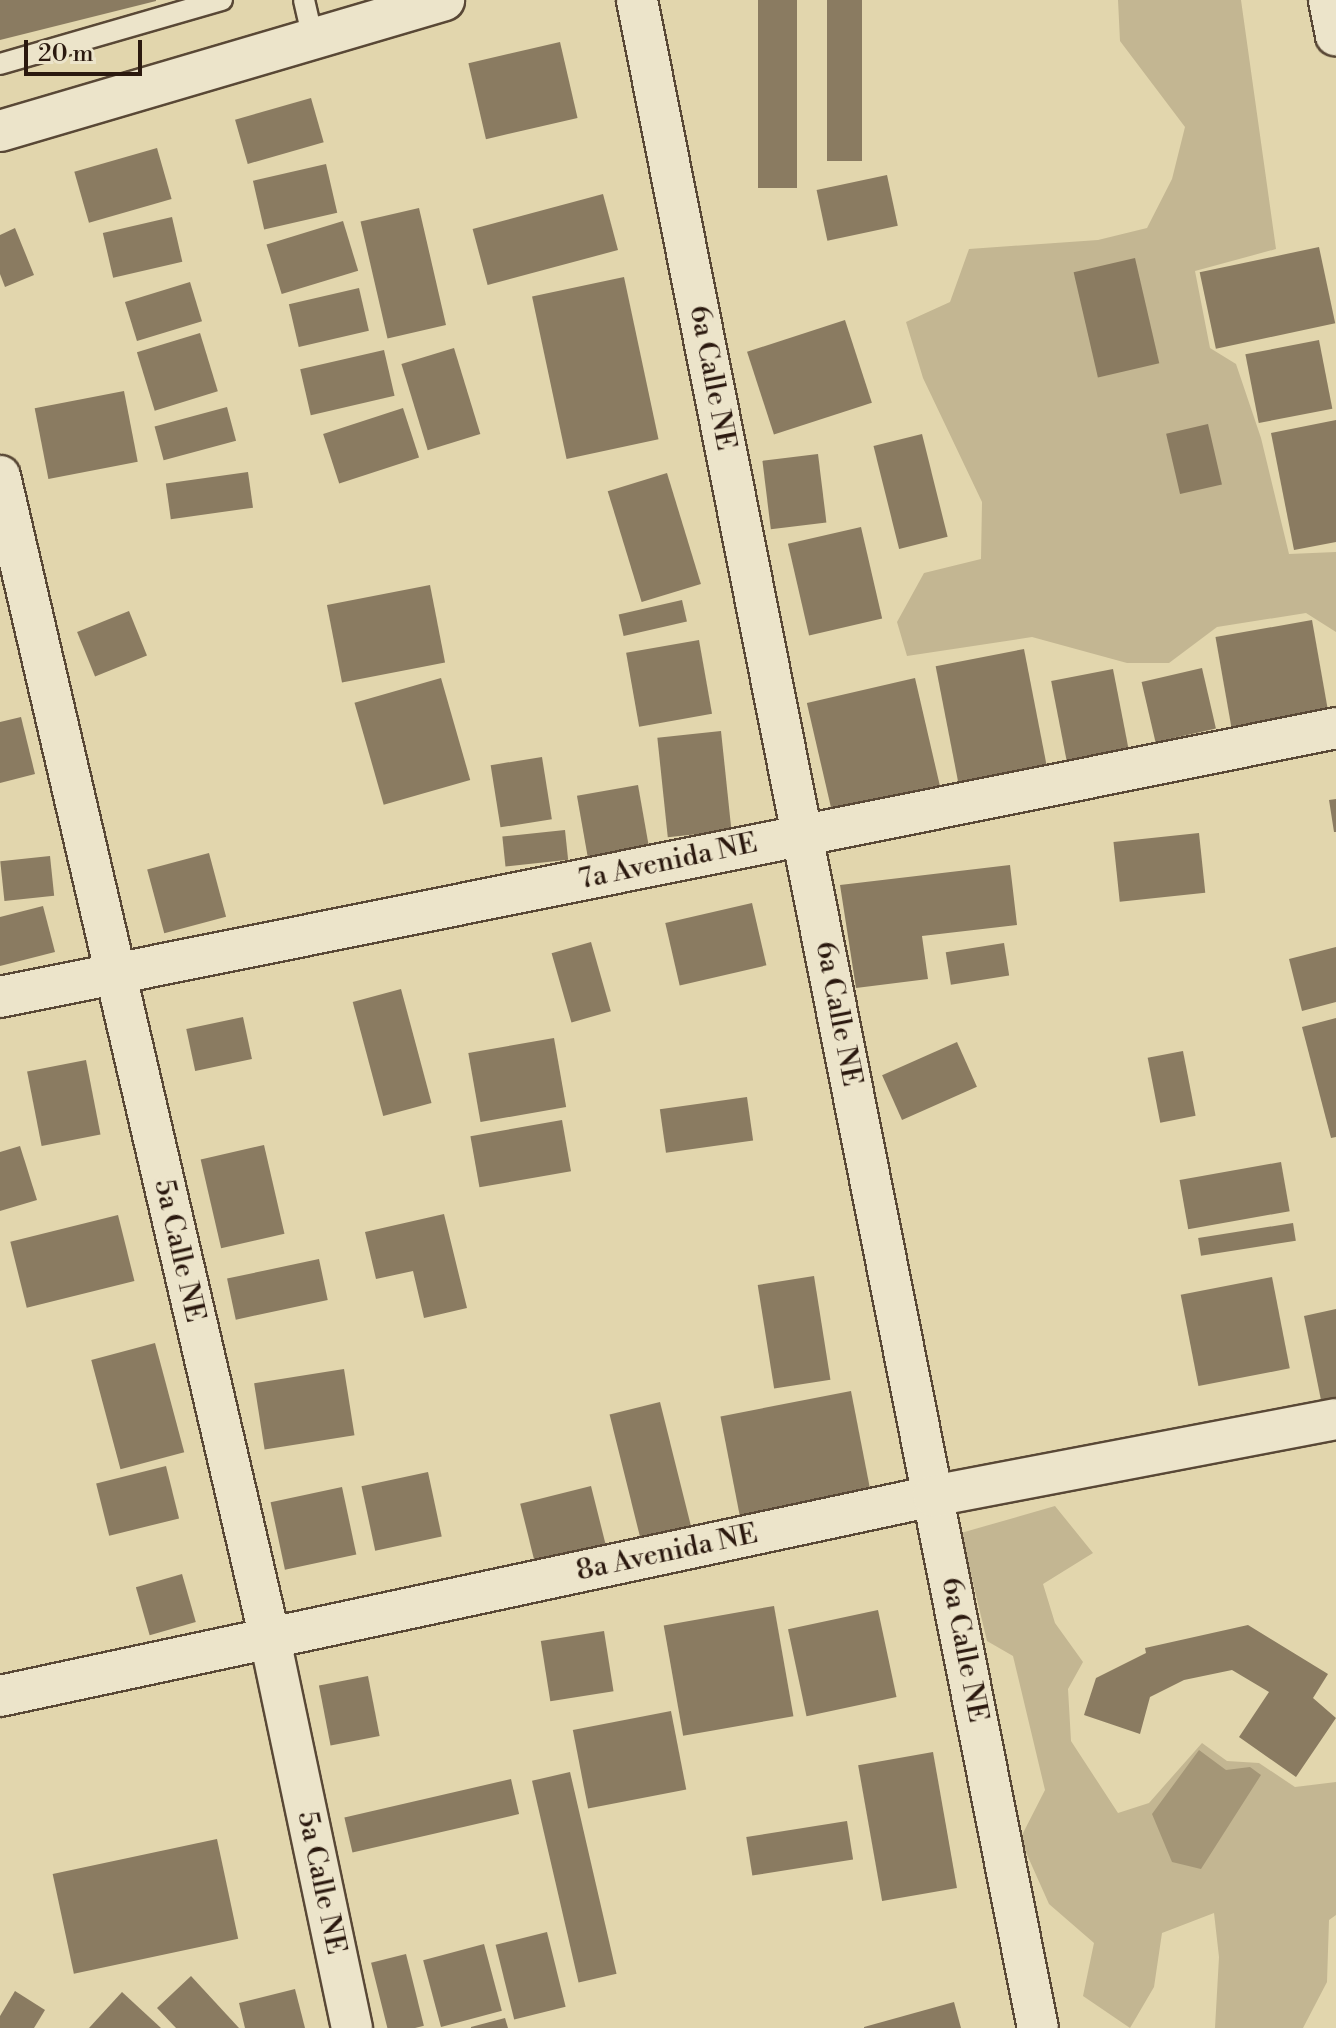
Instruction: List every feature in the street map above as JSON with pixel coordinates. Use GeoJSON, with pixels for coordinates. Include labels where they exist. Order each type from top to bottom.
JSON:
{"type":"FeatureCollection","features":[{"type":"Feature","properties":{"kind":"street"},"geometry":{"type":"LineString","coordinates":[[0,131],[444,0]]}},
{"type":"Feature","properties":{"kind":"street","name":"6a Calle NE"},"geometry":{"type":"LineString","coordinates":[[637,0],[1038,2028]]}},
{"type":"Feature","properties":{"kind":"street"},"geometry":{"type":"LineString","coordinates":[[1329,0],[1336,35]]}},
{"type":"Feature","properties":{"kind":"street","name":"5a Calle NE"},"geometry":{"type":"LineString","coordinates":[[0,476],[270,1639],[352,2028]]}},
{"type":"Feature","properties":{"kind":"street","name":"7a Avenida NE"},"geometry":{"type":"LineString","coordinates":[[0,997],[1336,728]]}},
{"type":"Feature","properties":{"kind":"street","name":"8a Avenida NE"},"geometry":{"type":"LineString","coordinates":[[0,1696],[933,1496],[1336,1419]]}},
{"type":"Feature","properties":{"kind":"lane"},"geometry":{"type":"LineString","coordinates":[[0,64],[222,0]]}},
{"type":"Feature","properties":{"kind":"lane"},"geometry":{"type":"LineString","coordinates":[[304,0],[313,39]]}},
{"type":"Feature","properties":{"kind":"shaded area"},"geometry":{"type":"Polygon","coordinates":[[[1118,0],[1241,0],[1276,249],[1195,271],[1210,348],[1236,364],[1261,438],[1289,554],[1336,552],[1336,632],[1306,613],[1217,627],[1169,663],[1127,663],[1032,637],[907,656],[897,622],[924,573],[981,559],[982,502],[923,378],[906,322],[950,302],[969,249],[1098,240],[1147,228],[1172,179],[1185,127],[1120,41],[1118,0]]]}},
{"type":"Feature","properties":{"kind":"shaded area"},"geometry":{"type":"Polygon","coordinates":[[[1055,1506],[1093,1553],[1043,1584],[1055,1623],[1083,1662],[1068,1689],[1071,1741],[1118,1813],[1149,1803],[1202,1743],[1227,1761],[1259,1763],[1295,1787],[1336,1782],[1336,1915],[1329,1920],[1327,1982],[1303,2028],[1215,2028],[1219,1957],[1214,1913],[1162,1933],[1154,1987],[1130,2028],[1083,1996],[1094,1943],[1049,1904],[1020,1839],[1045,1790],[1013,1656],[987,1641],[961,1533],[1055,1506]]]}},
{"type":"Feature","properties":{"kind":"shaded area"},"geometry":{"type":"Polygon","coordinates":[[[1199,1750],[1226,1770],[1250,1767],[1261,1775],[1201,1869],[1172,1862],[1152,1814],[1199,1750]]]}},
{"type":"Feature","properties":{"kind":"building"},"geometry":{"type":"Polygon","coordinates":[[[0,0],[156,0],[156,1],[0,40],[0,0]]]}},
{"type":"Feature","properties":{"kind":"building"},"geometry":{"type":"Polygon","coordinates":[[[758,0],[797,0],[797,188],[758,188],[758,0]]]}},
{"type":"Feature","properties":{"kind":"building"},"geometry":{"type":"Polygon","coordinates":[[[827,0],[862,0],[862,161],[827,161],[827,0]]]}},
{"type":"Feature","properties":{"kind":"building"},"geometry":{"type":"Polygon","coordinates":[[[560,42],[578,118],[486,139],[468,63],[560,42]]]}},
{"type":"Feature","properties":{"kind":"building"},"geometry":{"type":"Polygon","coordinates":[[[311,98],[324,142],[248,164],[235,120],[311,98]]]}},
{"type":"Feature","properties":{"kind":"building"},"geometry":{"type":"Polygon","coordinates":[[[157,148],[172,199],[89,223],[74,172],[157,148]]]}},
{"type":"Feature","properties":{"kind":"building"},"geometry":{"type":"Polygon","coordinates":[[[326,164],[337,213],[264,230],[253,181],[326,164]]]}},
{"type":"Feature","properties":{"kind":"building"},"geometry":{"type":"Polygon","coordinates":[[[887,175],[898,226],[827,241],[817,190],[887,175]]]}},
{"type":"Feature","properties":{"kind":"building"},"geometry":{"type":"Polygon","coordinates":[[[603,194],[618,250],[488,285],[473,229],[603,194]]]}},
{"type":"Feature","properties":{"kind":"building"},"geometry":{"type":"Polygon","coordinates":[[[419,208],[446,325],[388,338],[361,221],[419,208]]]}},
{"type":"Feature","properties":{"kind":"building"},"geometry":{"type":"Polygon","coordinates":[[[172,217],[182,262],[113,278],[103,233],[172,217]]]}},
{"type":"Feature","properties":{"kind":"building"},"geometry":{"type":"Polygon","coordinates":[[[343,221],[358,271],[282,294],[266,244],[343,221]]]}},
{"type":"Feature","properties":{"kind":"building"},"geometry":{"type":"Polygon","coordinates":[[[15,228],[34,275],[5,287],[0,274],[0,235],[15,228]]]}},
{"type":"Feature","properties":{"kind":"building"},"geometry":{"type":"Polygon","coordinates":[[[1319,247],[1335,323],[1216,349],[1200,272],[1319,247]]]}},
{"type":"Feature","properties":{"kind":"building"},"geometry":{"type":"Polygon","coordinates":[[[1135,258],[1159,363],[1098,377],[1074,272],[1135,258]]]}},
{"type":"Feature","properties":{"kind":"building"},"geometry":{"type":"Polygon","coordinates":[[[624,277],[659,439],[567,459],[532,297],[624,277]]]}},
{"type":"Feature","properties":{"kind":"building"},"geometry":{"type":"Polygon","coordinates":[[[190,282],[202,321],[137,341],[125,302],[190,282]]]}},
{"type":"Feature","properties":{"kind":"building"},"geometry":{"type":"Polygon","coordinates":[[[359,288],[369,331],[299,347],[289,304],[359,288]]]}},
{"type":"Feature","properties":{"kind":"building"},"geometry":{"type":"Polygon","coordinates":[[[845,320],[872,403],[774,435],[747,352],[845,320]]]}},
{"type":"Feature","properties":{"kind":"building"},"geometry":{"type":"Polygon","coordinates":[[[200,333],[218,391],[155,411],[137,352],[200,333]]]}},
{"type":"Feature","properties":{"kind":"building"},"geometry":{"type":"Polygon","coordinates":[[[1319,340],[1332,409],[1259,423],[1245,354],[1319,340]]]}},
{"type":"Feature","properties":{"kind":"building"},"geometry":{"type":"Polygon","coordinates":[[[454,348],[480,434],[428,450],[401,364],[454,348]]]}},
{"type":"Feature","properties":{"kind":"building"},"geometry":{"type":"Polygon","coordinates":[[[384,350],[395,396],[311,415],[300,369],[384,350]]]}},
{"type":"Feature","properties":{"kind":"building"},"geometry":{"type":"Polygon","coordinates":[[[124,391],[138,462],[48,479],[35,408],[124,391]]]}},
{"type":"Feature","properties":{"kind":"building"},"geometry":{"type":"Polygon","coordinates":[[[227,407],[236,441],[164,460],[155,426],[227,407]]]}},
{"type":"Feature","properties":{"kind":"building"},"geometry":{"type":"Polygon","coordinates":[[[403,408],[419,457],[339,483],[323,434],[403,408]]]}},
{"type":"Feature","properties":{"kind":"building"},"geometry":{"type":"Polygon","coordinates":[[[1336,420],[1336,542],[1294,550],[1271,433],[1336,420]]]}},
{"type":"Feature","properties":{"kind":"building"},"geometry":{"type":"Polygon","coordinates":[[[1208,424],[1222,484],[1180,494],[1166,434],[1208,424]]]}},
{"type":"Feature","properties":{"kind":"building"},"geometry":{"type":"Polygon","coordinates":[[[922,434],[948,537],[899,549],[873,446],[922,434]]]}},
{"type":"Feature","properties":{"kind":"building"},"geometry":{"type":"Polygon","coordinates":[[[818,454],[826,522],[771,529],[762,461],[818,454]]]}},
{"type":"Feature","properties":{"kind":"building"},"geometry":{"type":"Polygon","coordinates":[[[248,472],[253,508],[171,519],[166,484],[248,472]]]}},
{"type":"Feature","properties":{"kind":"building"},"geometry":{"type":"Polygon","coordinates":[[[667,473],[701,584],[642,602],[608,491],[667,473]]]}},
{"type":"Feature","properties":{"kind":"building"},"geometry":{"type":"Polygon","coordinates":[[[861,527],[882,619],[809,635],[788,544],[861,527]]]}},
{"type":"Feature","properties":{"kind":"building"},"geometry":{"type":"Polygon","coordinates":[[[430,585],[445,663],[342,683],[327,605],[430,585]]]}},
{"type":"Feature","properties":{"kind":"building"},"geometry":{"type":"Polygon","coordinates":[[[682,600],[687,621],[624,636],[619,615],[682,600]]]}},
{"type":"Feature","properties":{"kind":"building"},"geometry":{"type":"Polygon","coordinates":[[[129,611],[147,656],[95,676],[77,632],[129,611]]]}},
{"type":"Feature","properties":{"kind":"building"},"geometry":{"type":"Polygon","coordinates":[[[1312,620],[1328,713],[1232,730],[1215,637],[1312,620]]]}},
{"type":"Feature","properties":{"kind":"building"},"geometry":{"type":"Polygon","coordinates":[[[699,640],[712,714],[639,727],[626,653],[699,640]]]}},
{"type":"Feature","properties":{"kind":"building"},"geometry":{"type":"Polygon","coordinates":[[[1024,649],[1050,784],[962,802],[936,666],[1024,649]]]}},
{"type":"Feature","properties":{"kind":"building"},"geometry":{"type":"Polygon","coordinates":[[[1202,668],[1216,728],[1156,742],[1142,682],[1202,668]]]}},
{"type":"Feature","properties":{"kind":"building"},"geometry":{"type":"Polygon","coordinates":[[[1113,669],[1130,758],[1069,770],[1051,681],[1113,669]]]}},
{"type":"Feature","properties":{"kind":"building"},"geometry":{"type":"Polygon","coordinates":[[[441,678],[470,780],[384,805],[354,703],[441,678]]]}},
{"type":"Feature","properties":{"kind":"building"},"geometry":{"type":"Polygon","coordinates":[[[915,678],[943,798],[835,823],[807,703],[915,678]]]}},
{"type":"Feature","properties":{"kind":"building"},"geometry":{"type":"Polygon","coordinates":[[[21,717],[35,774],[0,783],[0,722],[21,717]]]}},
{"type":"Feature","properties":{"kind":"building"},"geometry":{"type":"Polygon","coordinates":[[[721,731],[731,830],[668,837],[657,738],[721,731]]]}},
{"type":"Feature","properties":{"kind":"building"},"geometry":{"type":"Polygon","coordinates":[[[542,757],[552,819],[500,827],[491,765],[542,757]]]}},
{"type":"Feature","properties":{"kind":"building"},"geometry":{"type":"Polygon","coordinates":[[[638,785],[649,850],[588,861],[577,796],[638,785]]]}},
{"type":"Feature","properties":{"kind":"building"},"geometry":{"type":"Polygon","coordinates":[[[1336,799],[1336,832],[1334,832],[1329,800],[1336,799]]]}},
{"type":"Feature","properties":{"kind":"building"},"geometry":{"type":"Polygon","coordinates":[[[565,830],[568,860],[505,866],[502,837],[565,830]]]}},
{"type":"Feature","properties":{"kind":"building"},"geometry":{"type":"Polygon","coordinates":[[[1199,833],[1205,893],[1120,902],[1113,842],[1199,833]]]}},
{"type":"Feature","properties":{"kind":"building"},"geometry":{"type":"Polygon","coordinates":[[[209,853],[226,917],[164,933],[147,870],[209,853]]]}},
{"type":"Feature","properties":{"kind":"building"},"geometry":{"type":"Polygon","coordinates":[[[50,856],[54,896],[4,901],[0,861],[50,856]]]}},
{"type":"Feature","properties":{"kind":"building"},"geometry":{"type":"Polygon","coordinates":[[[1010,865],[1017,925],[922,936],[928,979],[856,988],[840,885],[1010,865]]]}},
{"type":"Feature","properties":{"kind":"building"},"geometry":{"type":"Polygon","coordinates":[[[752,903],[766,965],[680,985],[665,923],[752,903]]]}},
{"type":"Feature","properties":{"kind":"building"},"geometry":{"type":"Polygon","coordinates":[[[43,906],[55,952],[0,966],[0,917],[43,906]]]}},
{"type":"Feature","properties":{"kind":"building"},"geometry":{"type":"Polygon","coordinates":[[[591,942],[611,1011],[571,1023],[552,953],[591,942]]]}},
{"type":"Feature","properties":{"kind":"building"},"geometry":{"type":"Polygon","coordinates":[[[1004,943],[1009,976],[951,985],[946,952],[1004,943]]]}},
{"type":"Feature","properties":{"kind":"building"},"geometry":{"type":"Polygon","coordinates":[[[1336,947],[1336,1002],[1302,1011],[1289,959],[1336,947]]]}},
{"type":"Feature","properties":{"kind":"building"},"geometry":{"type":"Polygon","coordinates":[[[401,989],[432,1103],[383,1116],[353,1002],[401,989]]]}},
{"type":"Feature","properties":{"kind":"building"},"geometry":{"type":"Polygon","coordinates":[[[243,1017],[252,1059],[195,1071],[186,1029],[243,1017]]]}},
{"type":"Feature","properties":{"kind":"building"},"geometry":{"type":"Polygon","coordinates":[[[1336,1018],[1336,1137],[1331,1138],[1302,1027],[1336,1018]]]}},
{"type":"Feature","properties":{"kind":"building"},"geometry":{"type":"Polygon","coordinates":[[[554,1038],[566,1107],[480,1122],[468,1053],[554,1038]]]}},
{"type":"Feature","properties":{"kind":"building"},"geometry":{"type":"Polygon","coordinates":[[[957,1042],[977,1087],[902,1120],[882,1075],[957,1042]]]}},
{"type":"Feature","properties":{"kind":"building"},"geometry":{"type":"Polygon","coordinates":[[[1183,1051],[1196,1116],[1160,1123],[1148,1058],[1183,1051]]]}},
{"type":"Feature","properties":{"kind":"building"},"geometry":{"type":"Polygon","coordinates":[[[86,1060],[101,1135],[42,1146],[27,1071],[86,1060]]]}},
{"type":"Feature","properties":{"kind":"building"},"geometry":{"type":"Polygon","coordinates":[[[747,1097],[753,1141],[666,1153],[660,1109],[747,1097]]]}},
{"type":"Feature","properties":{"kind":"building"},"geometry":{"type":"Polygon","coordinates":[[[562,1120],[571,1171],[479,1187],[470,1136],[562,1120]]]}},
{"type":"Feature","properties":{"kind":"building"},"geometry":{"type":"Polygon","coordinates":[[[264,1145],[284,1234],[221,1248],[201,1160],[264,1145]]]}},
{"type":"Feature","properties":{"kind":"building"},"geometry":{"type":"Polygon","coordinates":[[[20,1146],[37,1200],[0,1211],[0,1152],[20,1146]]]}},
{"type":"Feature","properties":{"kind":"building"},"geometry":{"type":"Polygon","coordinates":[[[1281,1162],[1290,1211],[1188,1229],[1180,1180],[1281,1162]]]}},
{"type":"Feature","properties":{"kind":"building"},"geometry":{"type":"Polygon","coordinates":[[[444,1214],[467,1308],[424,1318],[413,1271],[376,1279],[365,1232],[444,1214]]]}},
{"type":"Feature","properties":{"kind":"building"},"geometry":{"type":"Polygon","coordinates":[[[118,1215],[134,1281],[27,1308],[10,1242],[118,1215]]]}},
{"type":"Feature","properties":{"kind":"building"},"geometry":{"type":"Polygon","coordinates":[[[1293,1223],[1296,1241],[1201,1256],[1198,1238],[1293,1223]]]}},
{"type":"Feature","properties":{"kind":"building"},"geometry":{"type":"Polygon","coordinates":[[[319,1259],[328,1300],[236,1320],[227,1279],[319,1259]]]}},
{"type":"Feature","properties":{"kind":"building"},"geometry":{"type":"Polygon","coordinates":[[[814,1276],[830,1380],[774,1389],[758,1285],[814,1276]]]}},
{"type":"Feature","properties":{"kind":"building"},"geometry":{"type":"Polygon","coordinates":[[[1272,1277],[1290,1368],[1198,1386],[1181,1295],[1272,1277]]]}},
{"type":"Feature","properties":{"kind":"building"},"geometry":{"type":"Polygon","coordinates":[[[1336,1309],[1336,1407],[1323,1410],[1304,1316],[1336,1309]]]}},
{"type":"Feature","properties":{"kind":"building"},"geometry":{"type":"Polygon","coordinates":[[[155,1343],[184,1452],[120,1469],[91,1360],[155,1343]]]}},
{"type":"Feature","properties":{"kind":"building"},"geometry":{"type":"Polygon","coordinates":[[[344,1369],[354,1435],[265,1449],[254,1383],[344,1369]]]}},
{"type":"Feature","properties":{"kind":"building"},"geometry":{"type":"Polygon","coordinates":[[[851,1391],[872,1498],[741,1523],[720,1416],[851,1391]]]}},
{"type":"Feature","properties":{"kind":"building"},"geometry":{"type":"Polygon","coordinates":[[[660,1402],[692,1529],[641,1542],[610,1415],[660,1402]]]}},
{"type":"Feature","properties":{"kind":"building"},"geometry":{"type":"Polygon","coordinates":[[[166,1466],[179,1518],[109,1536],[96,1483],[166,1466]]]}},
{"type":"Feature","properties":{"kind":"building"},"geometry":{"type":"Polygon","coordinates":[[[428,1472],[442,1537],[375,1551],[361,1486],[428,1472]]]}},
{"type":"Feature","properties":{"kind":"building"},"geometry":{"type":"Polygon","coordinates":[[[591,1486],[607,1549],[536,1567],[520,1504],[591,1486]]]}},
{"type":"Feature","properties":{"kind":"building"},"geometry":{"type":"Polygon","coordinates":[[[342,1487],[356,1554],[285,1570],[271,1502],[342,1487]]]}},
{"type":"Feature","properties":{"kind":"building"},"geometry":{"type":"Polygon","coordinates":[[[182,1574],[196,1622],[150,1635],[136,1587],[182,1574]]]}},
{"type":"Feature","properties":{"kind":"building"},"geometry":{"type":"Polygon","coordinates":[[[774,1606],[793,1716],[683,1736],[664,1625],[774,1606]]]}},
{"type":"Feature","properties":{"kind":"building"},"geometry":{"type":"Polygon","coordinates":[[[878,1610],[897,1697],[807,1716],[788,1629],[878,1610]]]}},
{"type":"Feature","properties":{"kind":"building"},"geometry":{"type":"Polygon","coordinates":[[[1248,1625],[1328,1674],[1313,1698],[1336,1718],[1296,1777],[1239,1737],[1269,1692],[1232,1670],[1184,1680],[1150,1697],[1140,1734],[1084,1715],[1096,1678],[1146,1653],[1145,1648],[1248,1625]]]}},
{"type":"Feature","properties":{"kind":"building"},"geometry":{"type":"Polygon","coordinates":[[[604,1631],[614,1691],[550,1701],[541,1641],[604,1631]]]}},
{"type":"Feature","properties":{"kind":"building"},"geometry":{"type":"Polygon","coordinates":[[[368,1676],[380,1736],[331,1745],[319,1686],[368,1676]]]}},
{"type":"Feature","properties":{"kind":"building"},"geometry":{"type":"Polygon","coordinates":[[[671,1711],[686,1790],[588,1809],[573,1730],[671,1711]]]}},
{"type":"Feature","properties":{"kind":"building"},"geometry":{"type":"Polygon","coordinates":[[[933,1752],[957,1888],[882,1901],[858,1765],[933,1752]]]}},
{"type":"Feature","properties":{"kind":"building"},"geometry":{"type":"Polygon","coordinates":[[[570,1772],[617,1974],[579,1982],[532,1781],[570,1772]]]}},
{"type":"Feature","properties":{"kind":"building"},"geometry":{"type":"Polygon","coordinates":[[[511,1779],[519,1814],[352,1853],[344,1817],[511,1779]]]}},
{"type":"Feature","properties":{"kind":"building"},"geometry":{"type":"Polygon","coordinates":[[[847,1821],[853,1860],[752,1875],[746,1837],[847,1821]]]}},
{"type":"Feature","properties":{"kind":"building"},"geometry":{"type":"Polygon","coordinates":[[[217,1839],[238,1939],[74,1974],[53,1874],[217,1839]]]}},
{"type":"Feature","properties":{"kind":"building"},"geometry":{"type":"Polygon","coordinates":[[[547,1932],[566,2007],[514,2020],[496,1945],[547,1932]]]}},
{"type":"Feature","properties":{"kind":"building"},"geometry":{"type":"Polygon","coordinates":[[[484,1944],[502,2011],[441,2027],[423,1960],[484,1944]]]}},
{"type":"Feature","properties":{"kind":"building"},"geometry":{"type":"Polygon","coordinates":[[[406,1954],[424,2026],[387,2028],[371,1963],[406,1954]]]}},
{"type":"Feature","properties":{"kind":"building"},"geometry":{"type":"Polygon","coordinates":[[[191,1976],[239,2028],[176,2028],[157,2008],[191,1976]]]}},
{"type":"Feature","properties":{"kind":"building"},"geometry":{"type":"Polygon","coordinates":[[[295,1989],[305,2028],[245,2028],[239,2003],[295,1989]]]}},
{"type":"Feature","properties":{"kind":"building"},"geometry":{"type":"Polygon","coordinates":[[[15,1991],[45,2010],[34,2028],[0,2028],[0,2016],[15,1991]]]}},
{"type":"Feature","properties":{"kind":"building"},"geometry":{"type":"Polygon","coordinates":[[[122,1992],[161,2028],[89,2028],[122,1992]]]}},
{"type":"Feature","properties":{"kind":"building"},"geometry":{"type":"Polygon","coordinates":[[[954,2002],[961,2028],[864,2028],[864,2027],[954,2002]]]}},
{"type":"Feature","properties":{"kind":"building"},"geometry":{"type":"Polygon","coordinates":[[[505,2018],[508,2028],[471,2028],[471,2027],[505,2018]]]}}]}
